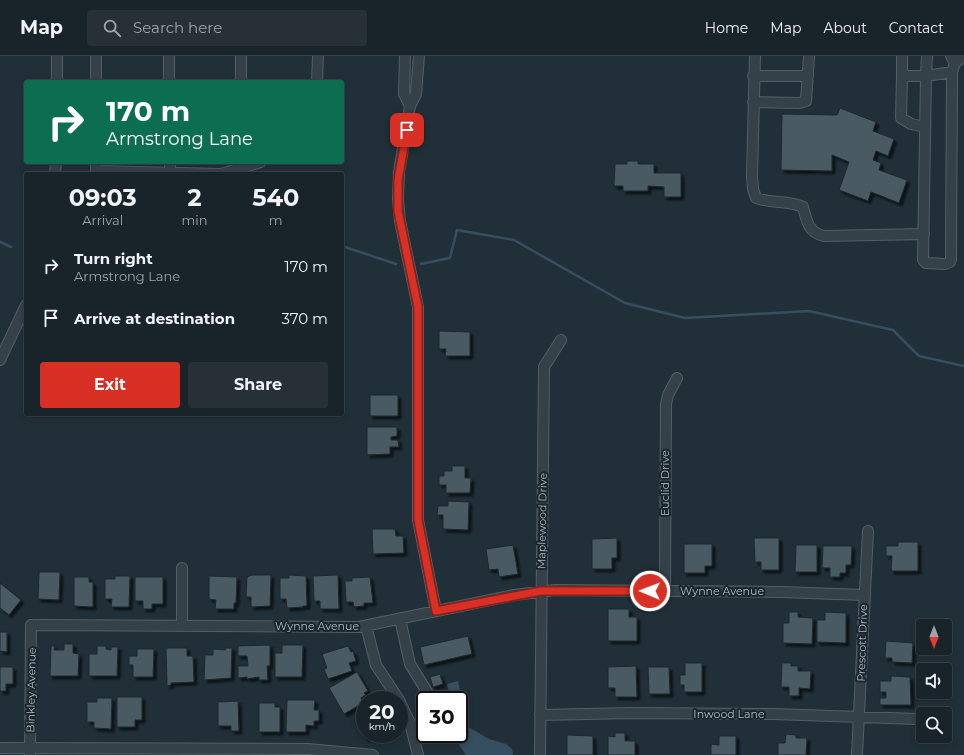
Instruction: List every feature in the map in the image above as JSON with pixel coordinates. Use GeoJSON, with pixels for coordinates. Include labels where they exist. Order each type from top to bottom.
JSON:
{"type":"FeatureCollection","features":[{"type":"Feature","properties":{"kind":"street"},"geometry":{"type":"LineString","coordinates":[[57,56],[57,80]]}},
{"type":"Feature","properties":{"kind":"street"},"geometry":{"type":"LineString","coordinates":[[96,56],[96,80]]}},
{"type":"Feature","properties":{"kind":"street"},"geometry":{"type":"LineString","coordinates":[[169,56],[169,80]]}},
{"type":"Feature","properties":{"kind":"street"},"geometry":{"type":"LineString","coordinates":[[241,56],[241,80]]}},
{"type":"Feature","properties":{"kind":"street"},"geometry":{"type":"LineString","coordinates":[[317,80],[318,56]]}},
{"type":"Feature","properties":{"kind":"street"},"geometry":{"type":"LineString","coordinates":[[405,56],[404,94],[410,106]]}},
{"type":"Feature","properties":{"kind":"street"},"geometry":{"type":"LineString","coordinates":[[419,56],[416,94],[410,106],[398,180],[398,211],[418,307],[418,520],[436,611]]}},
{"type":"Feature","properties":{"kind":"street"},"geometry":{"type":"LineString","coordinates":[[755,56],[753,76],[753,189],[756,198],[765,201],[788,202],[803,208],[808,228],[815,234],[824,236],[924,234]]}},
{"type":"Feature","properties":{"kind":"street"},"geometry":{"type":"LineString","coordinates":[[753,102],[799,103],[806,101],[809,56]]}},
{"type":"Feature","properties":{"kind":"street"},"geometry":{"type":"LineString","coordinates":[[902,56],[901,118],[911,124],[925,127]]}},
{"type":"Feature","properties":{"kind":"street"},"geometry":{"type":"LineString","coordinates":[[902,76],[926,76],[954,62],[950,262],[945,264],[926,263],[923,260],[924,234],[926,76],[926,56]]}},
{"type":"Feature","properties":{"kind":"street"},"geometry":{"type":"LineString","coordinates":[[753,76],[808,76]]}},
{"type":"Feature","properties":{"kind":"street"},"geometry":{"type":"LineString","coordinates":[[96,164],[96,171],[133,172]]}},
{"type":"Feature","properties":{"kind":"street"},"geometry":{"type":"LineString","coordinates":[[226,172],[244,164]]}},
{"type":"Feature","properties":{"kind":"street"},"geometry":{"type":"LineString","coordinates":[[0,360],[24,309]]}},
{"type":"Feature","properties":{"kind":"street","name":"Maplewood Drive"},"geometry":{"type":"LineString","coordinates":[[540,755],[544,367],[561,340]]}},
{"type":"Feature","properties":{"kind":"street","name":"Euclid Drive"},"geometry":{"type":"LineString","coordinates":[[665,591],[666,404],[668,395],[677,378]]}},
{"type":"Feature","properties":{"kind":"street","name":"Prescott Drive"},"geometry":{"type":"LineString","coordinates":[[857,755],[868,531]]}},
{"type":"Feature","properties":{"kind":"street"},"geometry":{"type":"LineString","coordinates":[[182,568],[182,625]]}},
{"type":"Feature","properties":{"kind":"street","name":"Wynne Avenue"},"geometry":{"type":"LineString","coordinates":[[31,625],[366,626],[541,591],[781,592],[864,595]]}},
{"type":"Feature","properties":{"kind":"street"},"geometry":{"type":"LineString","coordinates":[[400,619],[410,664],[426,691]]}},
{"type":"Feature","properties":{"kind":"street","name":"Binkley Avenue"},"geometry":{"type":"LineString","coordinates":[[30,752],[31,625]]}},
{"type":"Feature","properties":{"kind":"street"},"geometry":{"type":"LineString","coordinates":[[366,626],[376,665],[393,691]]}},
{"type":"Feature","properties":{"kind":"street","name":"Inwood Lane"},"geometry":{"type":"LineString","coordinates":[[540,715],[648,713],[773,714],[916,719]]}},
{"type":"Feature","properties":{"kind":"street"},"geometry":{"type":"LineString","coordinates":[[408,718],[414,734],[418,755]]}},
{"type":"Feature","properties":{"kind":"street"},"geometry":{"type":"LineString","coordinates":[[0,748],[30,752],[282,752],[329,750],[373,755]]}},
{"type":"Feature","properties":{"kind":"water"},"geometry":{"type":"Polygon","coordinates":[[[458,681],[460,691],[449,691],[447,684],[458,681]]]}},
{"type":"Feature","properties":{"kind":"water"},"geometry":{"type":"Polygon","coordinates":[[[468,728],[489,739],[506,744],[512,749],[513,755],[466,755],[458,743],[468,743],[468,728]]]}},
{"type":"Feature","properties":{"kind":"building"},"geometry":{"type":"Polygon","coordinates":[[[840,108],[876,122],[873,131],[894,139],[888,156],[876,151],[873,160],[881,163],[879,170],[907,180],[899,203],[871,192],[868,201],[839,190],[849,162],[832,155],[832,171],[781,170],[782,114],[837,115],[840,108]]]}},
{"type":"Feature","properties":{"kind":"building"},"geometry":{"type":"Polygon","coordinates":[[[627,161],[638,161],[638,164],[654,164],[654,173],[681,173],[681,197],[664,197],[664,187],[648,186],[648,191],[623,191],[623,186],[614,186],[615,164],[627,164],[627,161]]]}},
{"type":"Feature","properties":{"kind":"building"},"geometry":{"type":"Polygon","coordinates":[[[439,331],[470,332],[470,356],[445,356],[446,349],[439,349],[439,331]]]}},
{"type":"Feature","properties":{"kind":"building"},"geometry":{"type":"Polygon","coordinates":[[[370,395],[398,395],[398,416],[370,416],[370,395]]]}},
{"type":"Feature","properties":{"kind":"building"},"geometry":{"type":"Polygon","coordinates":[[[367,427],[397,427],[397,436],[391,437],[391,440],[398,440],[399,447],[390,447],[390,454],[367,455],[367,427]]]}},
{"type":"Feature","properties":{"kind":"building"},"geometry":{"type":"Polygon","coordinates":[[[452,466],[465,466],[465,478],[471,478],[470,493],[446,493],[446,485],[439,485],[439,476],[444,476],[444,471],[452,471],[452,466]]]}},
{"type":"Feature","properties":{"kind":"building"},"geometry":{"type":"Polygon","coordinates":[[[448,501],[469,502],[468,530],[443,529],[443,515],[437,515],[438,506],[448,506],[448,501]]]}},
{"type":"Feature","properties":{"kind":"building"},"geometry":{"type":"Polygon","coordinates":[[[372,529],[395,529],[396,536],[403,536],[404,553],[373,554],[372,529]]]}},
{"type":"Feature","properties":{"kind":"building"},"geometry":{"type":"Polygon","coordinates":[[[617,538],[617,558],[612,558],[612,569],[592,569],[592,539],[617,538]]]}},
{"type":"Feature","properties":{"kind":"building"},"geometry":{"type":"Polygon","coordinates":[[[754,538],[779,538],[779,570],[761,570],[761,562],[755,562],[754,538]]]}},
{"type":"Feature","properties":{"kind":"building"},"geometry":{"type":"Polygon","coordinates":[[[898,542],[918,542],[918,571],[891,571],[892,556],[886,556],[886,546],[898,546],[898,542]]]}},
{"type":"Feature","properties":{"kind":"building"},"geometry":{"type":"Polygon","coordinates":[[[684,544],[712,544],[712,566],[705,566],[705,573],[684,573],[684,544]]]}},
{"type":"Feature","properties":{"kind":"building"},"geometry":{"type":"Polygon","coordinates":[[[513,545],[518,574],[499,577],[498,569],[489,570],[486,549],[513,545]]]}},
{"type":"Feature","properties":{"kind":"building"},"geometry":{"type":"Polygon","coordinates":[[[796,545],[817,545],[817,572],[795,572],[796,545]]]}},
{"type":"Feature","properties":{"kind":"building"},"geometry":{"type":"Polygon","coordinates":[[[823,546],[852,546],[851,565],[846,565],[846,573],[840,573],[840,577],[830,577],[830,568],[822,568],[823,546]]]}},
{"type":"Feature","properties":{"kind":"building"},"geometry":{"type":"Polygon","coordinates":[[[39,572],[60,572],[59,600],[38,599],[39,572]]]}},
{"type":"Feature","properties":{"kind":"building"},"geometry":{"type":"Polygon","coordinates":[[[252,575],[271,575],[270,606],[251,607],[251,597],[246,597],[247,577],[252,575]]]}},
{"type":"Feature","properties":{"kind":"building"},"geometry":{"type":"Polygon","coordinates":[[[289,575],[306,576],[307,606],[287,608],[286,599],[280,599],[280,578],[289,578],[289,575]]]}},
{"type":"Feature","properties":{"kind":"building"},"geometry":{"type":"Polygon","coordinates":[[[338,575],[339,609],[320,609],[320,601],[314,601],[313,576],[338,575]]]}},
{"type":"Feature","properties":{"kind":"building"},"geometry":{"type":"Polygon","coordinates":[[[115,576],[130,576],[129,607],[111,607],[112,599],[105,599],[105,579],[115,579],[115,576]]]}},
{"type":"Feature","properties":{"kind":"building"},"geometry":{"type":"Polygon","coordinates":[[[209,576],[237,577],[236,603],[234,603],[234,609],[215,609],[216,600],[209,599],[209,576]]]}},
{"type":"Feature","properties":{"kind":"building"},"geometry":{"type":"Polygon","coordinates":[[[74,577],[89,577],[89,582],[93,582],[93,607],[74,606],[74,577]]]}},
{"type":"Feature","properties":{"kind":"building"},"geometry":{"type":"Polygon","coordinates":[[[135,577],[163,577],[163,604],[152,604],[152,609],[143,609],[143,601],[135,601],[135,577]]]}},
{"type":"Feature","properties":{"kind":"building"},"geometry":{"type":"Polygon","coordinates":[[[370,577],[373,603],[364,603],[364,606],[354,607],[353,602],[346,602],[345,581],[352,581],[352,578],[370,577]]]}},
{"type":"Feature","properties":{"kind":"building"},"geometry":{"type":"Polygon","coordinates":[[[0,583],[21,600],[9,615],[0,608],[0,583]]]}},
{"type":"Feature","properties":{"kind":"building"},"geometry":{"type":"Polygon","coordinates":[[[608,609],[629,609],[629,617],[637,617],[637,641],[608,641],[608,609]]]}},
{"type":"Feature","properties":{"kind":"building"},"geometry":{"type":"Polygon","coordinates":[[[789,612],[798,612],[798,617],[813,618],[812,644],[783,643],[783,623],[789,623],[789,612]]]}},
{"type":"Feature","properties":{"kind":"building"},"geometry":{"type":"Polygon","coordinates":[[[825,612],[846,613],[846,643],[817,642],[817,620],[825,620],[825,612]]]}},
{"type":"Feature","properties":{"kind":"building"},"geometry":{"type":"Polygon","coordinates":[[[0,632],[7,632],[7,652],[0,651],[0,632]]]}},
{"type":"Feature","properties":{"kind":"building"},"geometry":{"type":"Polygon","coordinates":[[[468,636],[472,654],[424,665],[420,647],[468,636]]]}},
{"type":"Feature","properties":{"kind":"building"},"geometry":{"type":"Polygon","coordinates":[[[886,641],[913,643],[912,663],[892,662],[892,658],[885,658],[886,641]]]}},
{"type":"Feature","properties":{"kind":"building"},"geometry":{"type":"Polygon","coordinates":[[[64,644],[73,644],[73,653],[79,654],[78,676],[50,676],[51,646],[55,646],[54,650],[64,650],[64,644]]]}},
{"type":"Feature","properties":{"kind":"building"},"geometry":{"type":"Polygon","coordinates":[[[270,645],[270,666],[267,666],[268,680],[259,680],[259,677],[247,679],[247,677],[238,678],[238,666],[248,666],[247,656],[238,656],[238,646],[270,645]]]}},
{"type":"Feature","properties":{"kind":"building"},"geometry":{"type":"Polygon","coordinates":[[[282,645],[303,645],[302,677],[275,677],[275,653],[282,653],[282,645]]]}},
{"type":"Feature","properties":{"kind":"building"},"geometry":{"type":"Polygon","coordinates":[[[97,646],[106,646],[106,649],[111,650],[111,647],[118,647],[117,676],[89,676],[89,654],[97,654],[97,646]]]}},
{"type":"Feature","properties":{"kind":"building"},"geometry":{"type":"Polygon","coordinates":[[[348,646],[351,652],[353,651],[356,661],[349,663],[352,671],[328,679],[324,669],[327,668],[322,654],[348,646]]]}},
{"type":"Feature","properties":{"kind":"building"},"geometry":{"type":"Polygon","coordinates":[[[166,648],[187,648],[187,656],[193,656],[194,682],[171,683],[171,685],[167,686],[166,648]]]}},
{"type":"Feature","properties":{"kind":"building"},"geometry":{"type":"Polygon","coordinates":[[[226,648],[232,648],[231,678],[204,680],[205,655],[213,655],[213,649],[225,650],[226,648]]]}},
{"type":"Feature","properties":{"kind":"building"},"geometry":{"type":"Polygon","coordinates":[[[137,649],[154,649],[153,677],[133,677],[133,665],[129,665],[129,656],[137,656],[137,649]]]}},
{"type":"Feature","properties":{"kind":"building"},"geometry":{"type":"Polygon","coordinates":[[[685,663],[702,663],[702,692],[684,692],[684,685],[680,685],[680,675],[685,675],[685,663]]]}},
{"type":"Feature","properties":{"kind":"building"},"geometry":{"type":"Polygon","coordinates":[[[782,663],[791,663],[791,666],[798,666],[798,671],[811,671],[810,689],[799,688],[799,696],[789,696],[789,687],[781,687],[782,663]]]}},
{"type":"Feature","properties":{"kind":"building"},"geometry":{"type":"Polygon","coordinates":[[[636,666],[637,697],[615,697],[615,688],[608,688],[608,667],[636,666]]]}},
{"type":"Feature","properties":{"kind":"building"},"geometry":{"type":"Polygon","coordinates":[[[0,667],[13,667],[13,684],[6,684],[6,691],[0,691],[0,667]]]}},
{"type":"Feature","properties":{"kind":"building"},"geometry":{"type":"Polygon","coordinates":[[[648,667],[669,667],[670,694],[649,694],[648,667]]]}},
{"type":"Feature","properties":{"kind":"building"},"geometry":{"type":"Polygon","coordinates":[[[357,672],[368,691],[356,691],[356,707],[344,714],[329,688],[357,672]]]}},
{"type":"Feature","properties":{"kind":"building"},"geometry":{"type":"Polygon","coordinates":[[[440,674],[443,684],[433,687],[430,677],[440,674]]]}},
{"type":"Feature","properties":{"kind":"building"},"geometry":{"type":"Polygon","coordinates":[[[891,676],[910,677],[911,705],[880,705],[880,698],[886,698],[886,692],[880,692],[880,681],[891,681],[891,676]]]}},
{"type":"Feature","properties":{"kind":"building"},"geometry":{"type":"Polygon","coordinates":[[[117,697],[142,697],[142,720],[135,720],[135,727],[117,727],[117,697]]]}},
{"type":"Feature","properties":{"kind":"building"},"geometry":{"type":"Polygon","coordinates":[[[97,698],[112,698],[111,729],[94,728],[94,722],[87,722],[87,702],[97,702],[97,698]]]}},
{"type":"Feature","properties":{"kind":"building"},"geometry":{"type":"Polygon","coordinates":[[[287,700],[315,700],[314,710],[319,710],[319,721],[314,721],[314,726],[306,725],[306,732],[286,732],[287,700]]]}},
{"type":"Feature","properties":{"kind":"building"},"geometry":{"type":"Polygon","coordinates":[[[238,701],[239,731],[231,731],[231,726],[218,726],[218,702],[238,701]]]}},
{"type":"Feature","properties":{"kind":"building"},"geometry":{"type":"Polygon","coordinates":[[[259,703],[275,703],[275,707],[280,707],[280,732],[259,732],[259,703]]]}},
{"type":"Feature","properties":{"kind":"building"},"geometry":{"type":"Polygon","coordinates":[[[615,733],[625,733],[625,741],[635,741],[635,755],[608,755],[608,736],[615,737],[615,733]]]}},
{"type":"Feature","properties":{"kind":"building"},"geometry":{"type":"Polygon","coordinates":[[[786,734],[796,735],[796,738],[807,738],[806,755],[778,755],[778,743],[785,743],[786,734]]]}},
{"type":"Feature","properties":{"kind":"building"},"geometry":{"type":"Polygon","coordinates":[[[567,735],[593,736],[593,755],[567,755],[567,735]]]}},
{"type":"Feature","properties":{"kind":"building"},"geometry":{"type":"Polygon","coordinates":[[[719,736],[736,736],[736,755],[711,755],[711,744],[719,745],[719,736]]]}},
{"type":"Feature","properties":{"kind":"waterway"},"geometry":{"type":"LineString","coordinates":[[421,264],[450,258],[457,230],[514,240],[625,303],[685,318],[809,311],[893,330],[919,356],[964,366]]}},
{"type":"Feature","properties":{"kind":"waterway"},"geometry":{"type":"LineString","coordinates":[[0,242],[11,247]]}},
{"type":"Feature","properties":{"kind":"waterway"},"geometry":{"type":"LineString","coordinates":[[344,247],[396,264]]}},
{"type":"Feature","properties":{"kind":"route"},"geometry":{"type":"LineString","coordinates":[[407,130],[398,180],[398,211],[418,307],[418,520],[436,611],[541,591],[650,591]]}}]}
